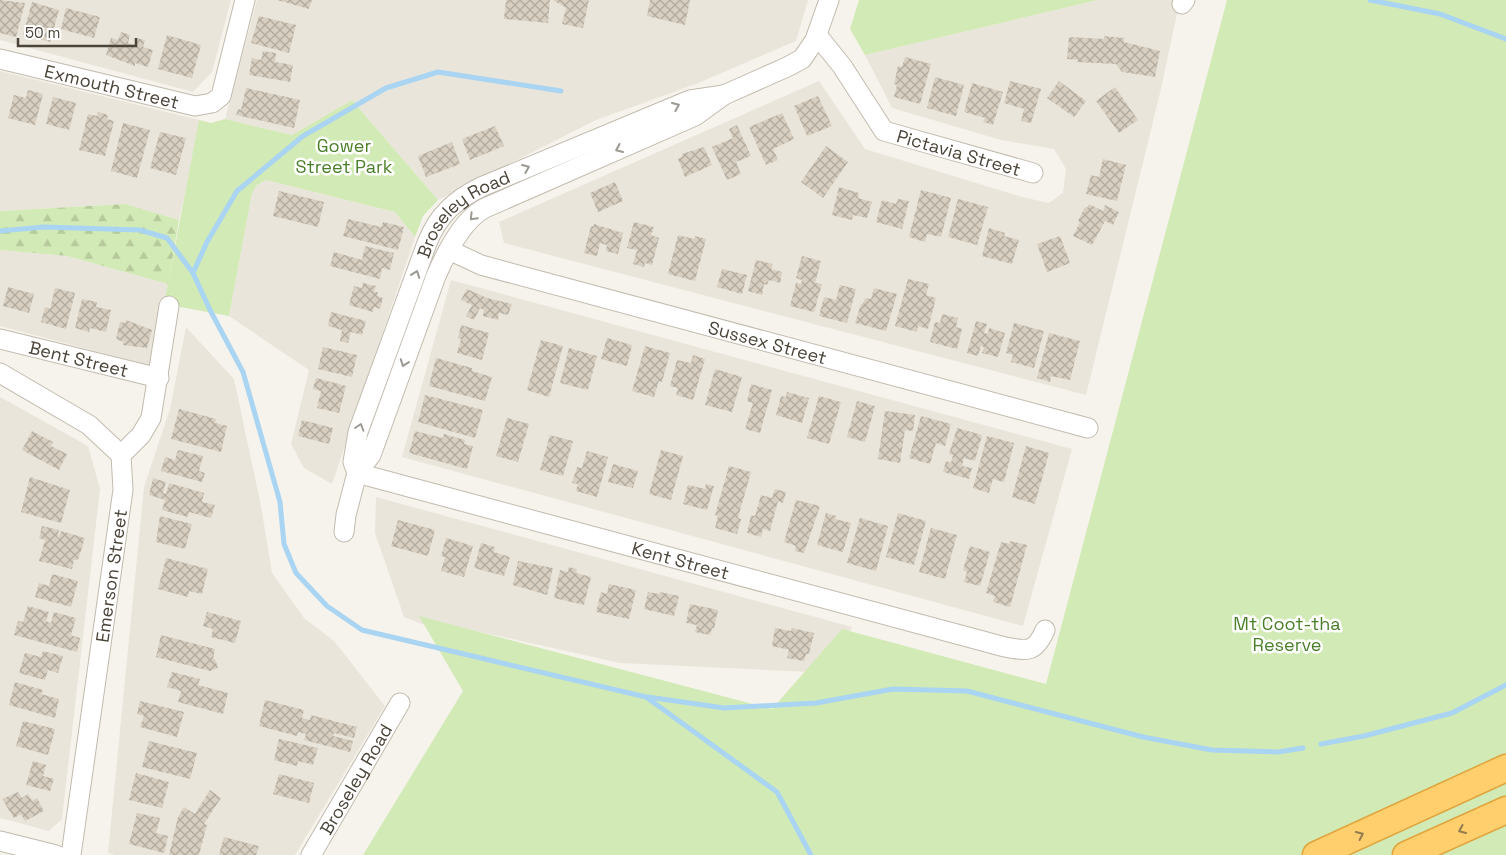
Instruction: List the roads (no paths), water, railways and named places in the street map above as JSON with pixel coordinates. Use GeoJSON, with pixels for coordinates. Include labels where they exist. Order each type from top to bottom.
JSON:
{"type":"FeatureCollection","features":[{"type":"Feature","properties":{"kind":"highway"},"geometry":{"type":"LineString","coordinates":[[1316,855],[1506,768]]}},
{"type":"Feature","properties":{"kind":"highway"},"geometry":{"type":"LineString","coordinates":[[1406,855],[1506,810]]}},
{"type":"Feature","properties":{"kind":"street","name":"Exmouth Street"},"geometry":{"type":"LineString","coordinates":[[0,59],[195,106],[212,103],[221,96],[245,0]]}},
{"type":"Feature","properties":{"kind":"street","name":"Broseley Road"},"geometry":{"type":"LineString","coordinates":[[357,473],[353,467],[353,456],[361,424],[427,242],[447,209],[481,187],[696,99],[724,94],[798,62],[811,48],[829,0]]}},
{"type":"Feature","properties":{"kind":"street","name":"Pictavia Street"},"geometry":{"type":"LineString","coordinates":[[817,34],[840,62],[884,131],[1033,173]]}},
{"type":"Feature","properties":{"kind":"street","name":"Broseley Road"},"geometry":{"type":"LineString","coordinates":[[344,532],[346,515],[357,473],[371,455],[436,276],[449,250],[467,224],[479,211],[695,116],[724,94]]}},
{"type":"Feature","properties":{"kind":"street","name":"Sussex Street"},"geometry":{"type":"LineString","coordinates":[[449,250],[481,265],[1088,428]]}},
{"type":"Feature","properties":{"kind":"street"},"geometry":{"type":"LineString","coordinates":[[0,373],[88,425],[121,455],[141,436],[148,425],[155,401],[169,306]]}},
{"type":"Feature","properties":{"kind":"street","name":"Bent Street"},"geometry":{"type":"LineString","coordinates":[[0,340],[158,378]]}},
{"type":"Feature","properties":{"kind":"street","name":"Emerson Street"},"geometry":{"type":"LineString","coordinates":[[71,855],[123,490],[121,455]]}},
{"type":"Feature","properties":{"kind":"street","name":"Kent Street"},"geometry":{"type":"LineString","coordinates":[[357,473],[1005,648],[1026,651],[1039,644],[1045,630]]}},
{"type":"Feature","properties":{"kind":"street","name":"Broseley Road"},"geometry":{"type":"LineString","coordinates":[[311,855],[400,703]]}},
{"type":"Feature","properties":{"kind":"street"},"geometry":{"type":"LineString","coordinates":[[11,847],[56,855]]}},
{"type":"Feature","properties":{"kind":"waterway"},"geometry":{"type":"LineString","coordinates":[[1370,0],[1440,14],[1506,39]]}},
{"type":"Feature","properties":{"kind":"waterway"},"geometry":{"type":"LineString","coordinates":[[193,273],[207,242],[237,191],[303,136],[386,88],[438,72],[561,91]]}},
{"type":"Feature","properties":{"kind":"waterway"},"geometry":{"type":"LineString","coordinates":[[0,231],[44,227],[140,230],[167,238],[193,273],[210,310],[243,372],[280,502],[284,544],[296,573],[327,606],[362,630],[646,697],[777,792],[811,855]]}},
{"type":"Feature","properties":{"kind":"waterway"},"geometry":{"type":"LineString","coordinates":[[1321,744],[1364,736],[1452,713],[1506,685]]}},
{"type":"Feature","properties":{"kind":"waterway"},"geometry":{"type":"LineString","coordinates":[[648,697],[724,708],[816,703],[893,689],[967,691],[1143,737],[1212,750],[1278,752],[1303,748]]}},
{"type":"Feature","properties":{"kind":"park label","name":"Gower Street Park"},"geometry":{"type":"Point","coordinates":[344,155]}},
{"type":"Feature","properties":{"kind":"park label","name":"Mt Coot-tha Reserve"},"geometry":{"type":"Point","coordinates":[1287,633]}}]}
